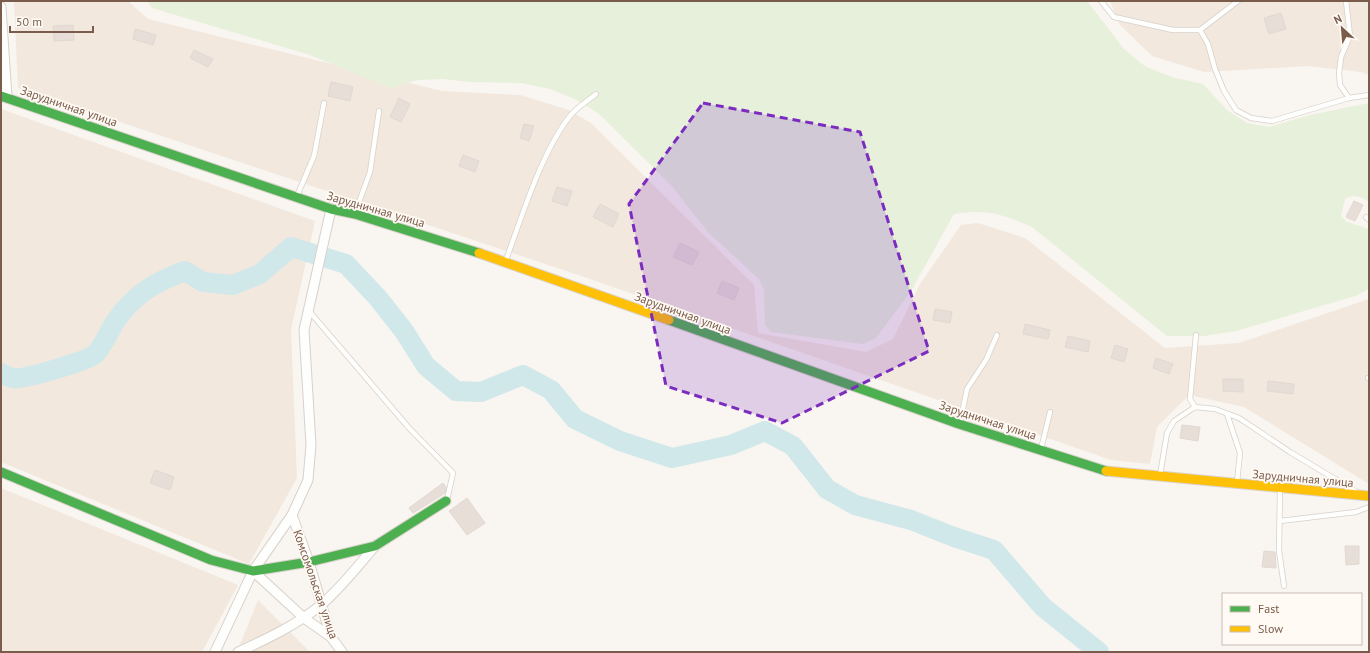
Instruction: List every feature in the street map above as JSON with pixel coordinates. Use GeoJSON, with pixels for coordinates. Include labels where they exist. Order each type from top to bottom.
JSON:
{"type":"FeatureCollection","features":[{"type":"Feature","properties":{"kind":"street"},"geometry":{"type":"LineString","coordinates":[[1,7],[4,97]]}},
{"type":"Feature","properties":{"kind":"street","name":"Зарудничная улица"},"geometry":{"type":"LineString","coordinates":[[4,97],[296,198],[331,209],[355,214],[506,261],[959,424],[1108,472],[1366,496]]}},
{"type":"Feature","properties":{"kind":"street"},"geometry":{"type":"LineString","coordinates":[[215,652],[253,571],[292,515],[308,480],[311,445],[304,330],[331,209]]}},
{"type":"Feature","properties":{"kind":"street"},"geometry":{"type":"LineString","coordinates":[[1,472],[210,560],[253,571],[309,562],[375,546]]}},
{"type":"Feature","properties":{"kind":"street"},"geometry":{"type":"LineString","coordinates":[[238,652],[268,639],[304,618],[343,583],[375,546],[446,501]]}},
{"type":"Feature","properties":{"kind":"street","name":"Комсомольская улица"},"geometry":{"type":"LineString","coordinates":[[292,515],[309,562],[331,637],[342,652]]}},
{"type":"Feature","properties":{"kind":"street"},"geometry":{"type":"LineString","coordinates":[[253,571],[304,618],[331,637]]}},
{"type":"Feature","properties":{"kind":"lane"},"geometry":{"type":"LineString","coordinates":[[1102,1],[1114,17],[1173,30],[1200,30],[1238,1]]}},
{"type":"Feature","properties":{"kind":"lane"},"geometry":{"type":"LineString","coordinates":[[1346,1],[1350,36],[1341,57],[1339,73],[1340,85],[1349,98]]}},
{"type":"Feature","properties":{"kind":"lane"},"geometry":{"type":"LineString","coordinates":[[1200,30],[1208,44],[1215,69],[1224,91],[1236,110],[1251,118],[1272,121],[1349,98],[1369,95]]}},
{"type":"Feature","properties":{"kind":"lane"},"geometry":{"type":"LineString","coordinates":[[506,261],[536,180],[554,141],[571,115],[596,94]]}},
{"type":"Feature","properties":{"kind":"lane"},"geometry":{"type":"LineString","coordinates":[[296,198],[314,156],[324,104]]}},
{"type":"Feature","properties":{"kind":"lane"},"geometry":{"type":"LineString","coordinates":[[355,214],[370,172],[379,111]]}},
{"type":"Feature","properties":{"kind":"lane"},"geometry":{"type":"LineString","coordinates":[[308,310],[408,428],[453,473],[446,501]]}},
{"type":"Feature","properties":{"kind":"lane"},"geometry":{"type":"LineString","coordinates":[[959,424],[967,389],[986,360],[997,335]]}},
{"type":"Feature","properties":{"kind":"lane"},"geometry":{"type":"LineString","coordinates":[[1195,407],[1190,399],[1196,335]]}},
{"type":"Feature","properties":{"kind":"lane"},"geometry":{"type":"LineString","coordinates":[[1160,477],[1167,433],[1174,421],[1195,407],[1216,409],[1240,418],[1290,452],[1366,496]]}},
{"type":"Feature","properties":{"kind":"lane"},"geometry":{"type":"LineString","coordinates":[[1041,450],[1050,412]]}},
{"type":"Feature","properties":{"kind":"lane"},"geometry":{"type":"LineString","coordinates":[[1227,414],[1240,453],[1237,484]]}},
{"type":"Feature","properties":{"kind":"lane"},"geometry":{"type":"LineString","coordinates":[[1280,488],[1280,563],[1284,586]]}},
{"type":"Feature","properties":{"kind":"lane"},"geometry":{"type":"LineString","coordinates":[[1280,521],[1356,512],[1369,507]]}},
{"type":"Feature","properties":{"kind":"highlighted area"},"geometry":{"type":"Polygon","coordinates":[[[703,103],[860,132],[929,351],[782,423],[666,386],[629,204],[703,103]]]}},
{"type":"Feature","properties":{"kind":"shaded area"},"geometry":{"type":"Polygon","coordinates":[[[14,1],[128,1],[148,19],[442,91],[520,95],[569,110],[591,123],[754,285],[758,333],[866,352],[893,339],[920,284],[961,225],[978,223],[1025,238],[1165,348],[1239,343],[1369,299],[1369,484],[1244,407],[1189,395],[1157,427],[1150,464],[1111,460],[590,279],[18,88],[14,1]]]}},
{"type":"Feature","properties":{"kind":"shaded area"},"geometry":{"type":"Polygon","coordinates":[[[1110,1],[1369,1],[1369,75],[1361,72],[1308,66],[1204,72],[1152,56],[1120,25],[1110,1]]]}},
{"type":"Feature","properties":{"kind":"shaded area"},"geometry":{"type":"Polygon","coordinates":[[[1,109],[315,221],[291,330],[297,478],[249,564],[1,462],[1,109]]]}},
{"type":"Feature","properties":{"kind":"shaded area"},"geometry":{"type":"Polygon","coordinates":[[[1,488],[238,585],[202,652],[1,652],[1,488]]]}},
{"type":"Feature","properties":{"kind":"shaded area"},"geometry":{"type":"Polygon","coordinates":[[[258,600],[310,652],[237,652],[258,600]]]}},
{"type":"Feature","properties":{"kind":"green space"},"geometry":{"type":"Polygon","coordinates":[[[147,1],[1087,1],[1124,49],[1146,67],[1175,78],[1203,84],[1227,110],[1247,123],[1269,127],[1310,115],[1369,103],[1369,202],[1357,196],[1348,197],[1345,199],[1341,216],[1347,222],[1369,229],[1369,289],[1355,296],[1236,331],[1204,336],[1167,336],[1032,227],[1003,216],[985,212],[976,212],[954,214],[911,291],[876,338],[863,344],[771,332],[765,325],[764,290],[759,279],[708,232],[671,185],[598,113],[575,99],[550,89],[521,83],[470,82],[443,79],[418,80],[390,88],[310,55],[152,8],[147,1]]]}},
{"type":"Feature","properties":{"kind":"building"},"geometry":{"type":"Polygon","coordinates":[[[1281,13],[1286,29],[1269,34],[1264,18],[1281,13]]]}},
{"type":"Feature","properties":{"kind":"building"},"geometry":{"type":"Polygon","coordinates":[[[73,25],[74,40],[54,41],[53,26],[73,25]]]}},
{"type":"Feature","properties":{"kind":"building"},"geometry":{"type":"Polygon","coordinates":[[[135,29],[156,35],[153,45],[133,39],[135,29]]]}},
{"type":"Feature","properties":{"kind":"building"},"geometry":{"type":"Polygon","coordinates":[[[194,50],[213,59],[208,67],[190,58],[194,50]]]}},
{"type":"Feature","properties":{"kind":"building"},"geometry":{"type":"Polygon","coordinates":[[[331,82],[353,87],[350,101],[328,96],[331,82]]]}},
{"type":"Feature","properties":{"kind":"building"},"geometry":{"type":"Polygon","coordinates":[[[399,98],[410,104],[401,122],[390,117],[399,98]]]}},
{"type":"Feature","properties":{"kind":"building"},"geometry":{"type":"Polygon","coordinates":[[[524,124],[534,126],[529,141],[520,138],[524,124]]]}},
{"type":"Feature","properties":{"kind":"building"},"geometry":{"type":"Polygon","coordinates":[[[463,155],[479,161],[475,172],[459,166],[463,155]]]}},
{"type":"Feature","properties":{"kind":"building"},"geometry":{"type":"Polygon","coordinates":[[[557,187],[572,191],[567,206],[552,201],[557,187]]]}},
{"type":"Feature","properties":{"kind":"building"},"geometry":{"type":"Polygon","coordinates":[[[1354,201],[1363,205],[1355,221],[1346,217],[1354,201]]]}},
{"type":"Feature","properties":{"kind":"building"},"geometry":{"type":"Polygon","coordinates":[[[600,204],[619,214],[613,227],[593,217],[600,204]]]}},
{"type":"Feature","properties":{"kind":"building"},"geometry":{"type":"Polygon","coordinates":[[[680,243],[699,252],[692,265],[673,257],[680,243]]]}},
{"type":"Feature","properties":{"kind":"building"},"geometry":{"type":"Polygon","coordinates":[[[722,281],[739,288],[734,300],[717,293],[722,281]]]}},
{"type":"Feature","properties":{"kind":"building"},"geometry":{"type":"Polygon","coordinates":[[[935,309],[952,312],[950,323],[933,320],[935,309]]]}},
{"type":"Feature","properties":{"kind":"building"},"geometry":{"type":"Polygon","coordinates":[[[1025,324],[1050,330],[1048,339],[1023,334],[1025,324]]]}},
{"type":"Feature","properties":{"kind":"building"},"geometry":{"type":"Polygon","coordinates":[[[1068,336],[1090,341],[1088,352],[1065,347],[1068,336]]]}},
{"type":"Feature","properties":{"kind":"building"},"geometry":{"type":"Polygon","coordinates":[[[1115,345],[1128,349],[1124,362],[1111,358],[1115,345]]]}},
{"type":"Feature","properties":{"kind":"building"},"geometry":{"type":"Polygon","coordinates":[[[1156,358],[1173,364],[1169,374],[1153,368],[1156,358]]]}},
{"type":"Feature","properties":{"kind":"building"},"geometry":{"type":"Polygon","coordinates":[[[1223,379],[1243,379],[1243,392],[1223,391],[1223,379]]]}},
{"type":"Feature","properties":{"kind":"building"},"geometry":{"type":"Polygon","coordinates":[[[1268,381],[1294,384],[1293,394],[1267,391],[1268,381]]]}},
{"type":"Feature","properties":{"kind":"building"},"geometry":{"type":"Polygon","coordinates":[[[1182,425],[1200,427],[1198,441],[1180,438],[1182,425]]]}},
{"type":"Feature","properties":{"kind":"building"},"geometry":{"type":"Polygon","coordinates":[[[155,470],[174,477],[170,490],[150,483],[155,470]]]}},
{"type":"Feature","properties":{"kind":"building"},"geometry":{"type":"Polygon","coordinates":[[[443,483],[446,487],[445,493],[413,513],[409,508],[443,483]]]}},
{"type":"Feature","properties":{"kind":"building"},"geometry":{"type":"Polygon","coordinates":[[[467,498],[485,523],[467,535],[449,511],[467,498]]]}},
{"type":"Feature","properties":{"kind":"building"},"geometry":{"type":"Polygon","coordinates":[[[1345,546],[1359,546],[1359,564],[1346,565],[1345,546]]]}},
{"type":"Feature","properties":{"kind":"building"},"geometry":{"type":"Polygon","coordinates":[[[1264,551],[1275,552],[1276,568],[1262,567],[1264,551]]]}},
{"type":"Feature","properties":{"kind":"waterway"},"geometry":{"type":"LineString","coordinates":[[1,373],[11,378],[24,377],[57,369],[89,358],[100,349],[122,312],[138,296],[164,280],[185,271],[203,282],[233,285],[260,274],[291,247],[346,264],[378,298],[404,331],[426,366],[456,391],[481,392],[523,375],[551,390],[575,419],[620,441],[672,458],[731,445],[765,431],[793,446],[827,489],[855,505],[911,520],[954,537],[994,550],[1043,607],[1099,652]]}},
{"type":"Feature","properties":{"kind":"traffic: fast"},"geometry":{"type":"LineString","coordinates":[[1,96],[331,209],[355,214],[479,253]]}},
{"type":"Feature","properties":{"kind":"traffic: fast"},"geometry":{"type":"LineString","coordinates":[[669,320],[959,424],[1106,471]]}},
{"type":"Feature","properties":{"kind":"traffic: fast"},"geometry":{"type":"LineString","coordinates":[[1,472],[211,560],[253,571],[309,562],[375,546],[446,501]]}},
{"type":"Feature","properties":{"kind":"traffic: slow"},"geometry":{"type":"LineString","coordinates":[[479,253],[669,320]]}},
{"type":"Feature","properties":{"kind":"traffic: slow"},"geometry":{"type":"LineString","coordinates":[[1106,471],[1369,496]]}}]}
